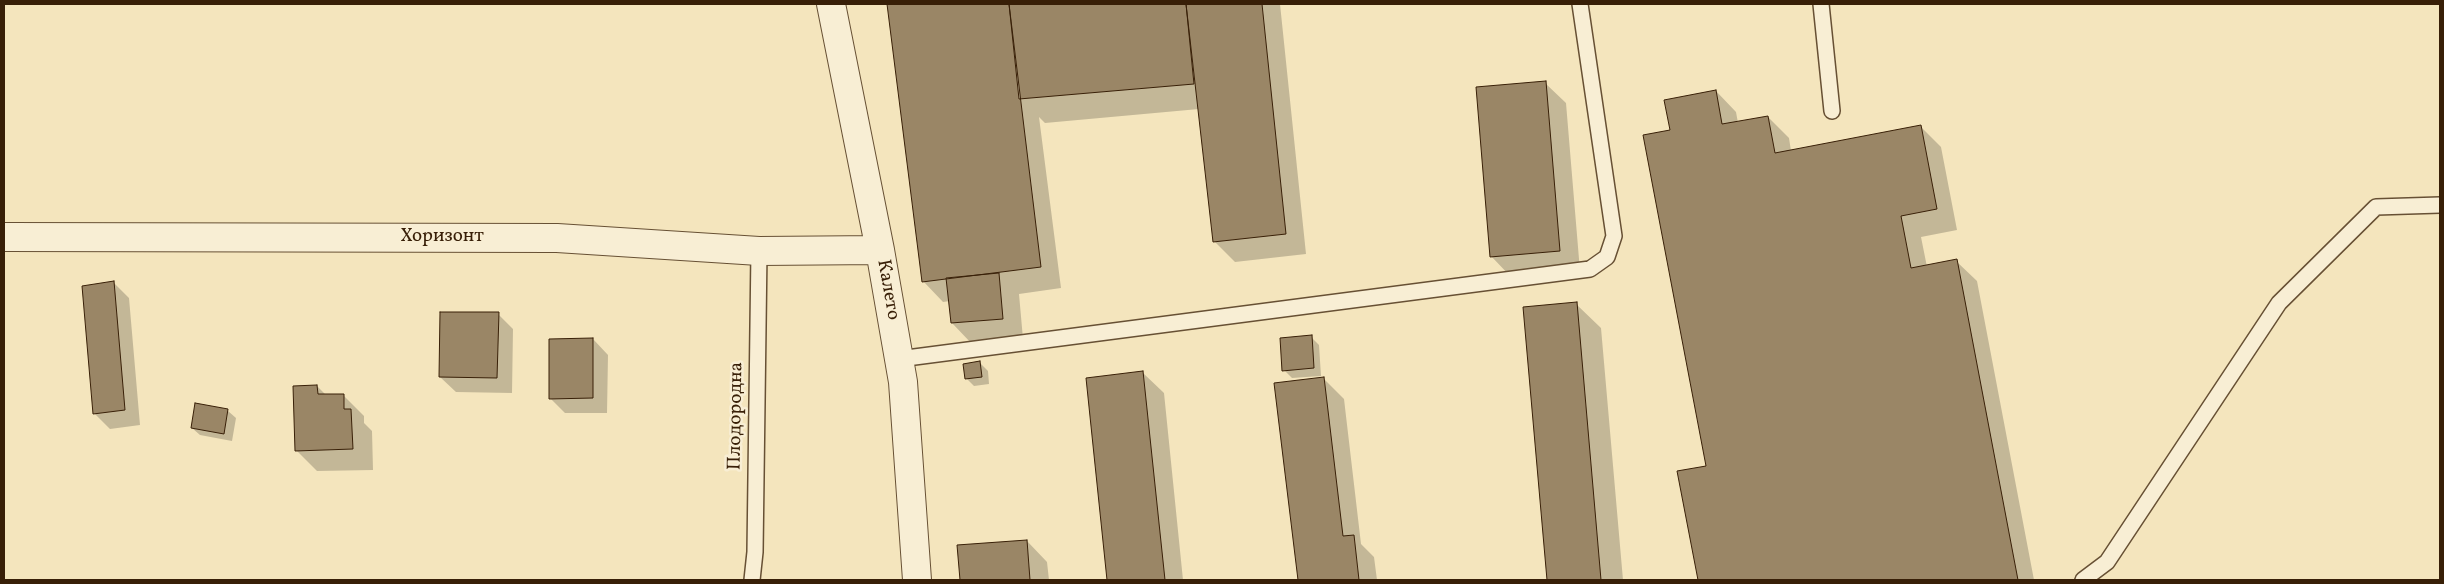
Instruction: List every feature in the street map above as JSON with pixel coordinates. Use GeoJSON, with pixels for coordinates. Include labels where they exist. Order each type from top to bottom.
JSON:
{"type":"FeatureCollection","features":[{"type":"Feature","properties":{"kind":"street","name":"Калето"},"geometry":{"type":"LineString","coordinates":[[831,4],[880,250],[903,382],[917,580]]}},
{"type":"Feature","properties":{"kind":"street","name":"Хоризонт"},"geometry":{"type":"LineString","coordinates":[[4,237],[557,238],[760,251],[880,250]]}},
{"type":"Feature","properties":{"kind":"lane"},"geometry":{"type":"LineString","coordinates":[[899,359],[1590,269],[1607,256],[1614,236],[1580,4]]}},
{"type":"Feature","properties":{"kind":"lane"},"geometry":{"type":"LineString","coordinates":[[1821,4],[1832,111]]}},
{"type":"Feature","properties":{"kind":"lane"},"geometry":{"type":"LineString","coordinates":[[2083,580],[2107,562],[2279,303],[2376,207],[2440,205]]}},
{"type":"Feature","properties":{"kind":"lane","name":"Плодородна"},"geometry":{"type":"LineString","coordinates":[[752,580],[755,552],[760,251]]}},
{"type":"Feature","properties":{"kind":"building"},"geometry":{"type":"Polygon","coordinates":[[[887,4],[1009,4],[1041,267],[922,282],[887,4]]]}},
{"type":"Feature","properties":{"kind":"building"},"geometry":{"type":"Polygon","coordinates":[[[1009,4],[1186,4],[1194,84],[1019,99],[1009,4]]]}},
{"type":"Feature","properties":{"kind":"building"},"geometry":{"type":"Polygon","coordinates":[[[1186,4],[1262,4],[1286,234],[1213,242],[1186,4]]]}},
{"type":"Feature","properties":{"kind":"building"},"geometry":{"type":"Polygon","coordinates":[[[1546,81],[1560,251],[1490,257],[1476,87],[1546,81]]]}},
{"type":"Feature","properties":{"kind":"building"},"geometry":{"type":"Polygon","coordinates":[[[1716,90],[1722,124],[1768,116],[1775,153],[1921,125],[1937,209],[1901,216],[1911,268],[1957,259],[2018,580],[1698,580],[1677,471],[1706,466],[1643,135],[1670,130],[1664,100],[1716,90]]]}},
{"type":"Feature","properties":{"kind":"building"},"geometry":{"type":"Polygon","coordinates":[[[999,273],[1003,319],[951,323],[946,278],[999,273]]]}},
{"type":"Feature","properties":{"kind":"building"},"geometry":{"type":"Polygon","coordinates":[[[114,281],[125,410],[93,414],[82,286],[114,281]]]}},
{"type":"Feature","properties":{"kind":"building"},"geometry":{"type":"Polygon","coordinates":[[[1577,302],[1601,580],[1547,580],[1523,307],[1577,302]]]}},
{"type":"Feature","properties":{"kind":"building"},"geometry":{"type":"Polygon","coordinates":[[[440,312],[499,312],[497,378],[439,377],[440,312]]]}},
{"type":"Feature","properties":{"kind":"building"},"geometry":{"type":"Polygon","coordinates":[[[1312,335],[1314,368],[1282,371],[1280,338],[1312,335]]]}},
{"type":"Feature","properties":{"kind":"building"},"geometry":{"type":"Polygon","coordinates":[[[593,338],[593,398],[549,399],[549,339],[593,338]]]}},
{"type":"Feature","properties":{"kind":"building"},"geometry":{"type":"Polygon","coordinates":[[[980,361],[982,377],[965,379],[963,364],[980,361]]]}},
{"type":"Feature","properties":{"kind":"building"},"geometry":{"type":"Polygon","coordinates":[[[1143,371],[1165,580],[1107,580],[1086,378],[1143,371]]]}},
{"type":"Feature","properties":{"kind":"building"},"geometry":{"type":"Polygon","coordinates":[[[1324,377],[1343,536],[1354,535],[1359,580],[1298,580],[1274,383],[1324,377]]]}},
{"type":"Feature","properties":{"kind":"building"},"geometry":{"type":"Polygon","coordinates":[[[317,385],[318,394],[344,394],[344,409],[351,409],[353,449],[295,451],[293,386],[317,385]]]}},
{"type":"Feature","properties":{"kind":"building"},"geometry":{"type":"Polygon","coordinates":[[[195,403],[228,409],[224,434],[191,428],[195,403]]]}},
{"type":"Feature","properties":{"kind":"building"},"geometry":{"type":"Polygon","coordinates":[[[1027,540],[1030,580],[960,580],[957,545],[1027,540]]]}}]}
